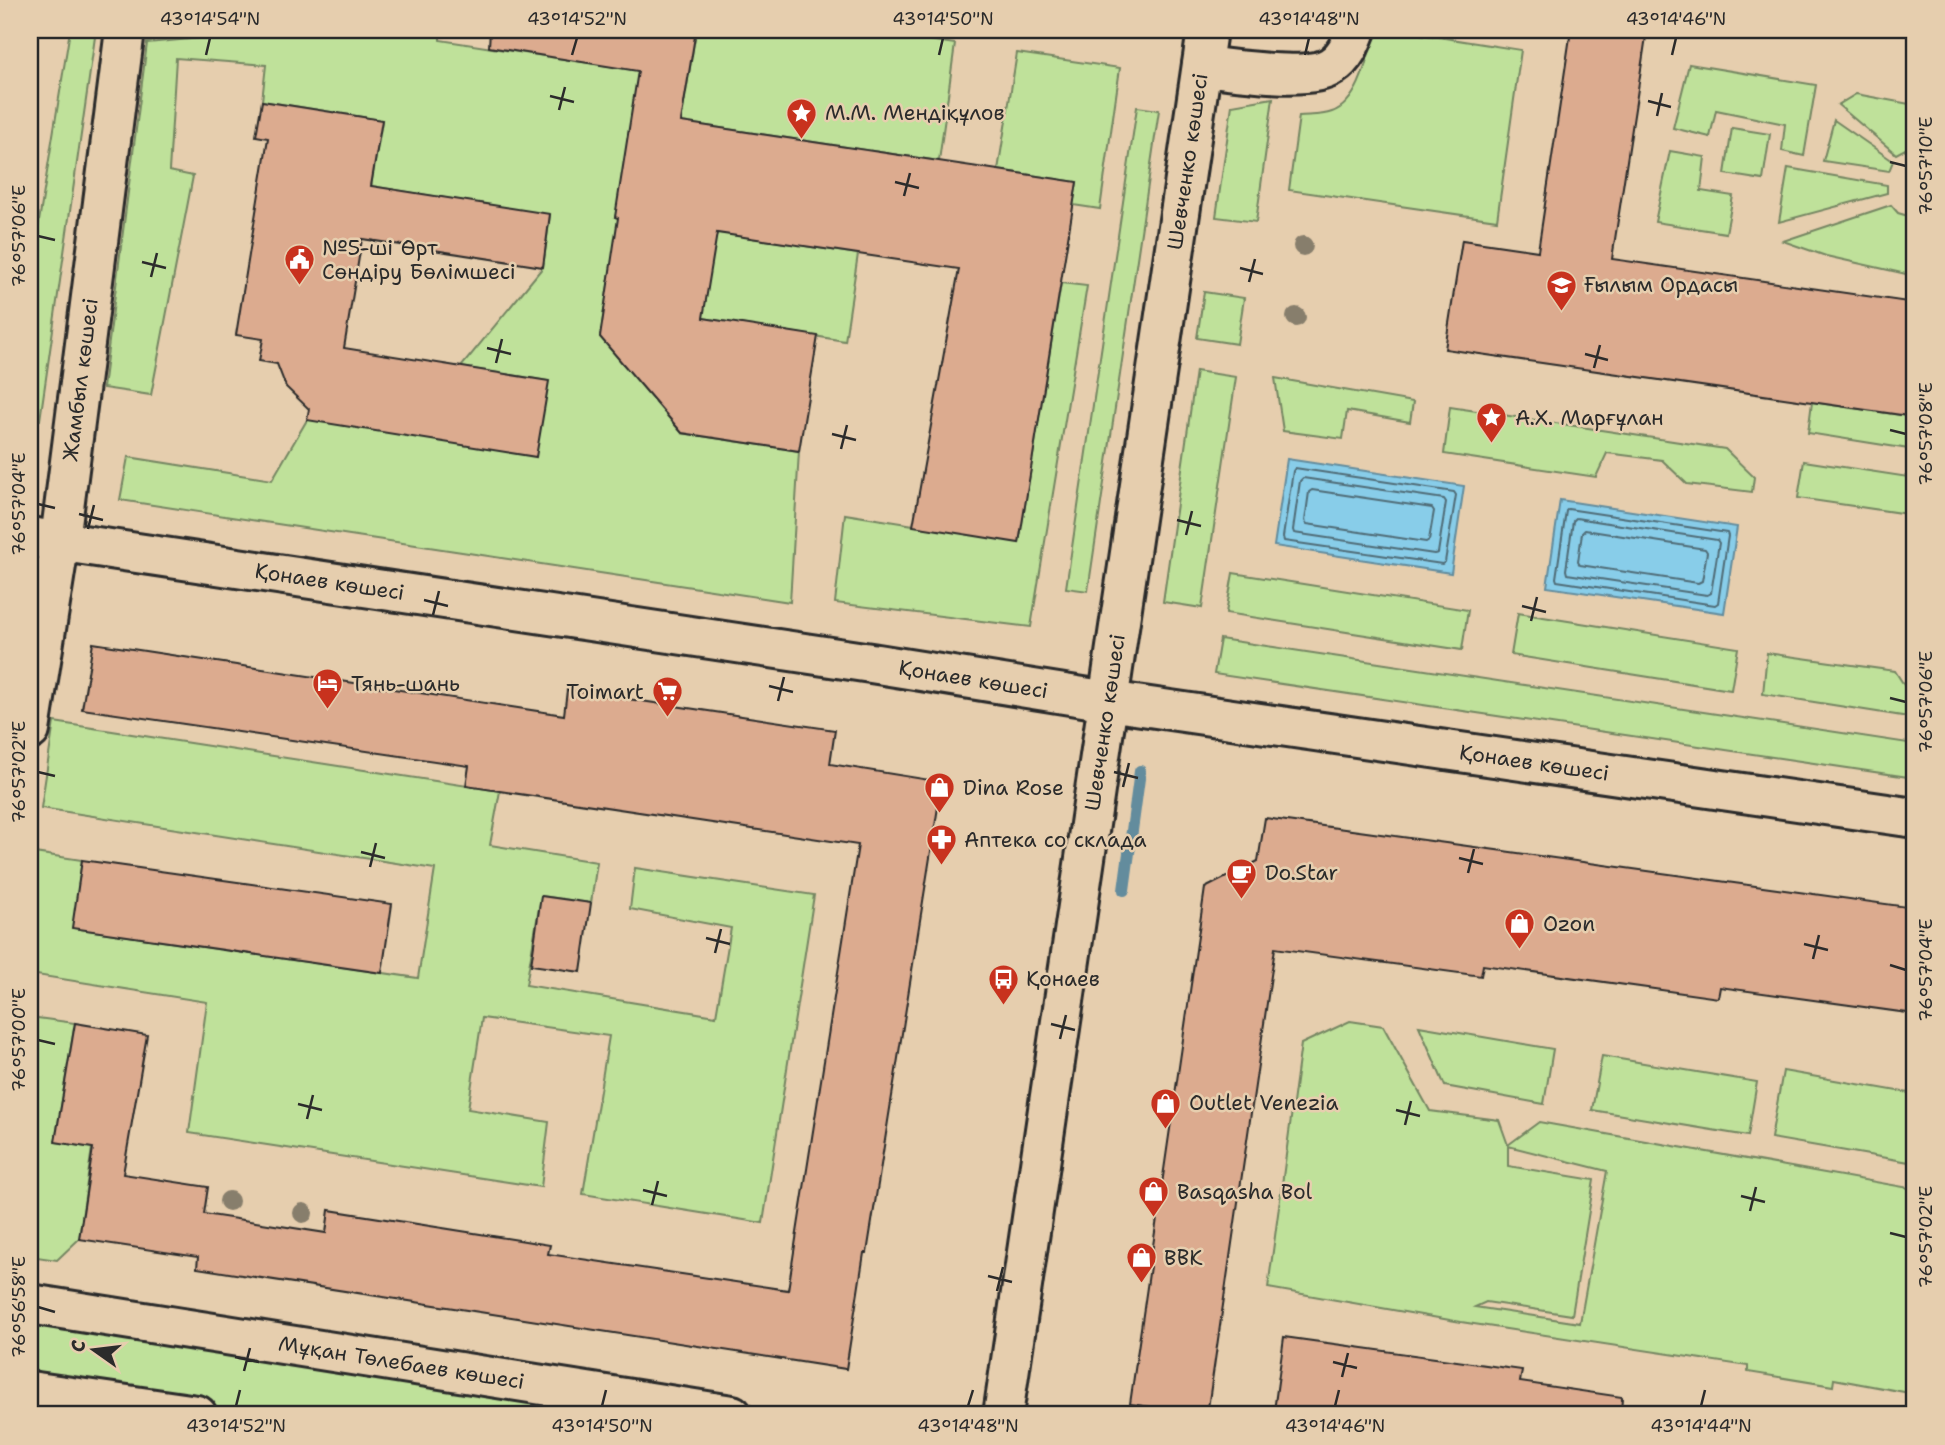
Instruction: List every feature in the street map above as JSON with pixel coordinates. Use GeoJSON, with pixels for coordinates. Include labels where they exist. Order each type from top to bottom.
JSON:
{"type":"FeatureCollection","features":[{"type":"Feature","properties":{"kind":"street","name":"Жамбыл көшесі"},"geometry":{"type":"LineString","coordinates":[[30,730],[45,539],[125,30]]}},
{"type":"Feature","properties":{"kind":"street"},"geometry":{"type":"LineString","coordinates":[[1205,48],[1314,74],[1332,66],[1345,54],[1356,30]]}},
{"type":"Feature","properties":{"kind":"street","name":"Шевченко көшесі"},"geometry":{"type":"LineString","coordinates":[[1003,1415],[1205,48]]}},
{"type":"Feature","properties":{"kind":"street","name":"Қонаев көшесі"},"geometry":{"type":"LineString","coordinates":[[45,539],[1108,701],[1915,818]]}},
{"type":"Feature","properties":{"kind":"street","name":"Мұқан Төлебаев көшесі"},"geometry":{"type":"LineString","coordinates":[[30,1304],[732,1415]]}},
{"type":"Feature","properties":{"kind":"street"},"geometry":{"type":"LineString","coordinates":[[30,1391],[198,1415]]}},
{"type":"Feature","properties":{"kind":"green space"},"geometry":{"type":"Polygon","coordinates":[[[70,30],[96,30],[40,420],[30,420],[30,277],[70,30]]]}},
{"type":"Feature","properties":{"kind":"green space"},"geometry":{"type":"Polygon","coordinates":[[[290,30],[440,30],[440,40],[661,74],[615,217],[858,254],[845,341],[703,318],[611,266],[600,337],[682,433],[799,451],[790,602],[120,500],[128,457],[272,480],[307,420],[548,381],[461,367],[543,267],[550,215],[371,186],[382,120],[262,101],[266,65],[176,58],[169,171],[193,176],[151,395],[103,388],[147,43],[290,30]]]}},
{"type":"Feature","properties":{"kind":"green space"},"geometry":{"type":"Polygon","coordinates":[[[696,30],[862,30],[955,44],[939,161],[681,122],[696,30]]]}},
{"type":"Feature","properties":{"kind":"green space"},"geometry":{"type":"Polygon","coordinates":[[[1375,30],[1394,30],[1521,50],[1497,220],[1289,190],[1299,116],[1332,112],[1342,107],[1350,98],[1366,64],[1375,30]]]}},
{"type":"Feature","properties":{"kind":"green space"},"geometry":{"type":"Polygon","coordinates":[[[1017,53],[1120,68],[1100,209],[1073,205],[1077,182],[998,170],[1017,53]]]}},
{"type":"Feature","properties":{"kind":"green space"},"geometry":{"type":"Polygon","coordinates":[[[1689,64],[1816,85],[1804,156],[1782,151],[1785,124],[1716,110],[1710,137],[1673,128],[1689,64]]]}},
{"type":"Feature","properties":{"kind":"green space"},"geometry":{"type":"Polygon","coordinates":[[[1856,94],[1915,105],[1915,144],[1896,154],[1838,105],[1856,94]]]}},
{"type":"Feature","properties":{"kind":"green space"},"geometry":{"type":"Polygon","coordinates":[[[1273,98],[1256,222],[1216,217],[1232,105],[1273,98]]]}},
{"type":"Feature","properties":{"kind":"green space"},"geometry":{"type":"Polygon","coordinates":[[[1137,107],[1159,110],[1088,591],[1066,588],[1137,107]]]}},
{"type":"Feature","properties":{"kind":"green space"},"geometry":{"type":"Polygon","coordinates":[[[1834,120],[1893,161],[1889,171],[1823,161],[1834,120]]]}},
{"type":"Feature","properties":{"kind":"green space"},"geometry":{"type":"Polygon","coordinates":[[[1732,128],[1770,134],[1763,180],[1725,174],[1732,128]]]}},
{"type":"Feature","properties":{"kind":"green space"},"geometry":{"type":"Polygon","coordinates":[[[1670,151],[1705,157],[1701,191],[1733,196],[1726,233],[1655,222],[1670,151]]]}},
{"type":"Feature","properties":{"kind":"green space"},"geometry":{"type":"Polygon","coordinates":[[[1788,168],[1887,185],[1887,193],[1779,222],[1788,168]]]}},
{"type":"Feature","properties":{"kind":"green space"},"geometry":{"type":"Polygon","coordinates":[[[1891,205],[1898,213],[1915,218],[1915,276],[1826,256],[1783,241],[1891,205]]]}},
{"type":"Feature","properties":{"kind":"green space"},"geometry":{"type":"Polygon","coordinates":[[[1061,283],[1087,286],[1031,627],[835,603],[845,514],[1019,542],[1061,283]]]}},
{"type":"Feature","properties":{"kind":"green space"},"geometry":{"type":"Polygon","coordinates":[[[1204,292],[1244,298],[1237,344],[1197,338],[1204,292]]]}},
{"type":"Feature","properties":{"kind":"green space"},"geometry":{"type":"Polygon","coordinates":[[[1196,371],[1236,377],[1202,608],[1163,602],[1196,371]]]}},
{"type":"Feature","properties":{"kind":"green space"},"geometry":{"type":"Polygon","coordinates":[[[1275,378],[1413,402],[1410,422],[1347,411],[1343,439],[1283,431],[1275,378]]]}},
{"type":"Feature","properties":{"kind":"green space"},"geometry":{"type":"Polygon","coordinates":[[[1812,402],[1915,417],[1915,450],[1808,433],[1812,402]]]}},
{"type":"Feature","properties":{"kind":"green space"},"geometry":{"type":"Polygon","coordinates":[[[1450,407],[1725,449],[1754,477],[1752,492],[1687,484],[1662,460],[1607,453],[1596,477],[1444,454],[1450,407]]]}},
{"type":"Feature","properties":{"kind":"green space"},"geometry":{"type":"Polygon","coordinates":[[[1804,461],[1915,478],[1915,515],[1798,498],[1804,461]]]}},
{"type":"Feature","properties":{"kind":"green space"},"geometry":{"type":"Polygon","coordinates":[[[1233,573],[1468,610],[1462,650],[1226,613],[1233,573]]]}},
{"type":"Feature","properties":{"kind":"green space"},"geometry":{"type":"Polygon","coordinates":[[[1518,613],[1738,648],[1731,690],[1511,655],[1518,613]]]}},
{"type":"Feature","properties":{"kind":"green space"},"geometry":{"type":"Polygon","coordinates":[[[1220,639],[1915,744],[1915,778],[1214,674],[1220,639]]]}},
{"type":"Feature","properties":{"kind":"green space"},"geometry":{"type":"Polygon","coordinates":[[[1767,653],[1895,671],[1915,702],[1915,718],[1763,694],[1767,653]]]}},
{"type":"Feature","properties":{"kind":"green space"},"geometry":{"type":"Polygon","coordinates":[[[54,722],[500,791],[490,845],[597,862],[591,903],[541,896],[526,985],[716,1016],[731,928],[630,909],[635,868],[814,895],[763,1223],[583,1194],[609,1036],[482,1018],[468,1109],[549,1122],[541,1187],[189,1133],[207,1002],[30,974],[30,882],[34,853],[82,860],[73,928],[418,978],[435,869],[41,808],[54,722]]]}},
{"type":"Feature","properties":{"kind":"green space"},"geometry":{"type":"Polygon","coordinates":[[[30,1017],[75,1023],[55,1142],[92,1148],[79,1239],[57,1260],[30,1256],[30,1017]]]}},
{"type":"Feature","properties":{"kind":"green space"},"geometry":{"type":"Polygon","coordinates":[[[1350,1021],[1383,1026],[1430,1111],[1499,1120],[1508,1145],[1539,1122],[1915,1189],[1915,1394],[1834,1379],[1833,1386],[1748,1372],[1748,1366],[1461,1322],[1268,1288],[1301,1044],[1350,1021]],[[1508,1146],[1508,1166],[1594,1180],[1572,1315],[1486,1302],[1475,1307],[1580,1323],[1607,1171],[1508,1146]]]}},
{"type":"Feature","properties":{"kind":"green space"},"geometry":{"type":"Polygon","coordinates":[[[1419,1026],[1553,1049],[1544,1104],[1445,1086],[1419,1026]]]}},
{"type":"Feature","properties":{"kind":"green space"},"geometry":{"type":"Polygon","coordinates":[[[1602,1056],[1757,1082],[1748,1136],[1592,1110],[1602,1056]]]}},
{"type":"Feature","properties":{"kind":"green space"},"geometry":{"type":"Polygon","coordinates":[[[1783,1071],[1915,1094],[1915,1163],[1771,1138],[1783,1071]]]}},
{"type":"Feature","properties":{"kind":"green space"},"geometry":{"type":"Polygon","coordinates":[[[30,1304],[732,1415],[198,1415],[30,1390],[30,1304]]]}},
{"type":"Feature","properties":{"kind":"water"},"geometry":{"type":"Polygon","coordinates":[[[1287,459],[1464,486],[1451,573],[1274,546],[1287,459]]]}},
{"type":"Feature","properties":{"kind":"water"},"geometry":{"type":"Polygon","coordinates":[[[1560,500],[1737,527],[1724,613],[1547,587],[1560,500]]]}},
{"type":"Feature","properties":{"kind":"building"},"geometry":{"type":"Polygon","coordinates":[[[490,30],[696,30],[681,122],[1077,182],[1019,543],[913,526],[959,269],[717,233],[703,318],[818,336],[799,451],[682,433],[600,337],[618,218],[615,217],[638,71],[489,47],[490,30]]]}},
{"type":"Feature","properties":{"kind":"building"},"geometry":{"type":"Polygon","coordinates":[[[1571,30],[1647,30],[1612,259],[1915,303],[1915,417],[1445,349],[1462,240],[1538,251],[1571,30]]]}},
{"type":"Feature","properties":{"kind":"building","name":"№5-ші Өрт Сөндіру Бөлімшесі"},"geometry":{"type":"Polygon","coordinates":[[[262,101],[382,120],[371,186],[550,214],[543,267],[362,239],[344,348],[549,381],[536,457],[307,420],[309,409],[286,387],[277,364],[259,361],[263,339],[236,335],[268,138],[256,136],[262,101]]]}},
{"type":"Feature","properties":{"kind":"building"},"geometry":{"type":"Polygon","coordinates":[[[93,643],[564,715],[567,690],[835,730],[830,764],[942,782],[846,1369],[197,1268],[198,1257],[79,1239],[93,1148],[55,1142],[75,1023],[147,1035],[123,1174],[208,1187],[204,1214],[326,1233],[329,1210],[550,1245],[548,1254],[788,1290],[858,845],[466,786],[469,766],[82,709],[93,643]]]}},
{"type":"Feature","properties":{"kind":"building"},"geometry":{"type":"Polygon","coordinates":[[[1265,818],[1915,908],[1915,1014],[1720,987],[1718,998],[1483,965],[1481,976],[1275,948],[1207,1415],[1130,1404],[1205,888],[1258,861],[1265,818]]]}},
{"type":"Feature","properties":{"kind":"building"},"geometry":{"type":"Polygon","coordinates":[[[82,860],[392,904],[382,973],[72,928],[82,860]]]}},
{"type":"Feature","properties":{"kind":"building"},"geometry":{"type":"Polygon","coordinates":[[[541,896],[591,903],[581,972],[531,965],[541,896]]]}},
{"type":"Feature","properties":{"kind":"building"},"geometry":{"type":"Polygon","coordinates":[[[1284,1337],[1522,1370],[1520,1382],[1622,1397],[1621,1415],[1306,1415],[1274,1411],[1284,1337]]]}},
{"type":"Feature","properties":{"kind":"waterway"},"geometry":{"type":"LineString","coordinates":[[1124,890],[1140,771]]}},
{"type":"Feature","properties":{"kind":"place","name":"М.М. Мендіқұлов"},"geometry":{"type":"Point","coordinates":[802,140]}},
{"type":"Feature","properties":{"kind":"place","name":"№5-ші Өрт Сөндіру Бөлімшесі"},"geometry":{"type":"Point","coordinates":[299,287]}},
{"type":"Feature","properties":{"kind":"place","name":"Ғылым Ордасы"},"geometry":{"type":"Point","coordinates":[1561,312]}},
{"type":"Feature","properties":{"kind":"place","name":"А.Х. Марғұлан"},"geometry":{"type":"Point","coordinates":[1492,445]}},
{"type":"Feature","properties":{"kind":"place","name":"Тянь-шань"},"geometry":{"type":"Point","coordinates":[328,711]}},
{"type":"Feature","properties":{"kind":"place","name":"Toimart"},"geometry":{"type":"Point","coordinates":[667,719]}},
{"type":"Feature","properties":{"kind":"place","name":"Dina Rose"},"geometry":{"type":"Point","coordinates":[940,815]}},
{"type":"Feature","properties":{"kind":"place","name":"Аптека со склада"},"geometry":{"type":"Point","coordinates":[941,867]}},
{"type":"Feature","properties":{"kind":"place","name":"Do.Star"},"geometry":{"type":"Point","coordinates":[1242,900]}},
{"type":"Feature","properties":{"kind":"place","name":"Ozon"},"geometry":{"type":"Point","coordinates":[1520,951]}},
{"type":"Feature","properties":{"kind":"place","name":"Қонаев"},"geometry":{"type":"Point","coordinates":[1003,1006]}},
{"type":"Feature","properties":{"kind":"place","name":"Outlet Venezia"},"geometry":{"type":"Point","coordinates":[1166,1130]}},
{"type":"Feature","properties":{"kind":"place","name":"Basqasha Bol"},"geometry":{"type":"Point","coordinates":[1154,1219]}},
{"type":"Feature","properties":{"kind":"place","name":"BBK"},"geometry":{"type":"Point","coordinates":[1141,1285]}}]}
